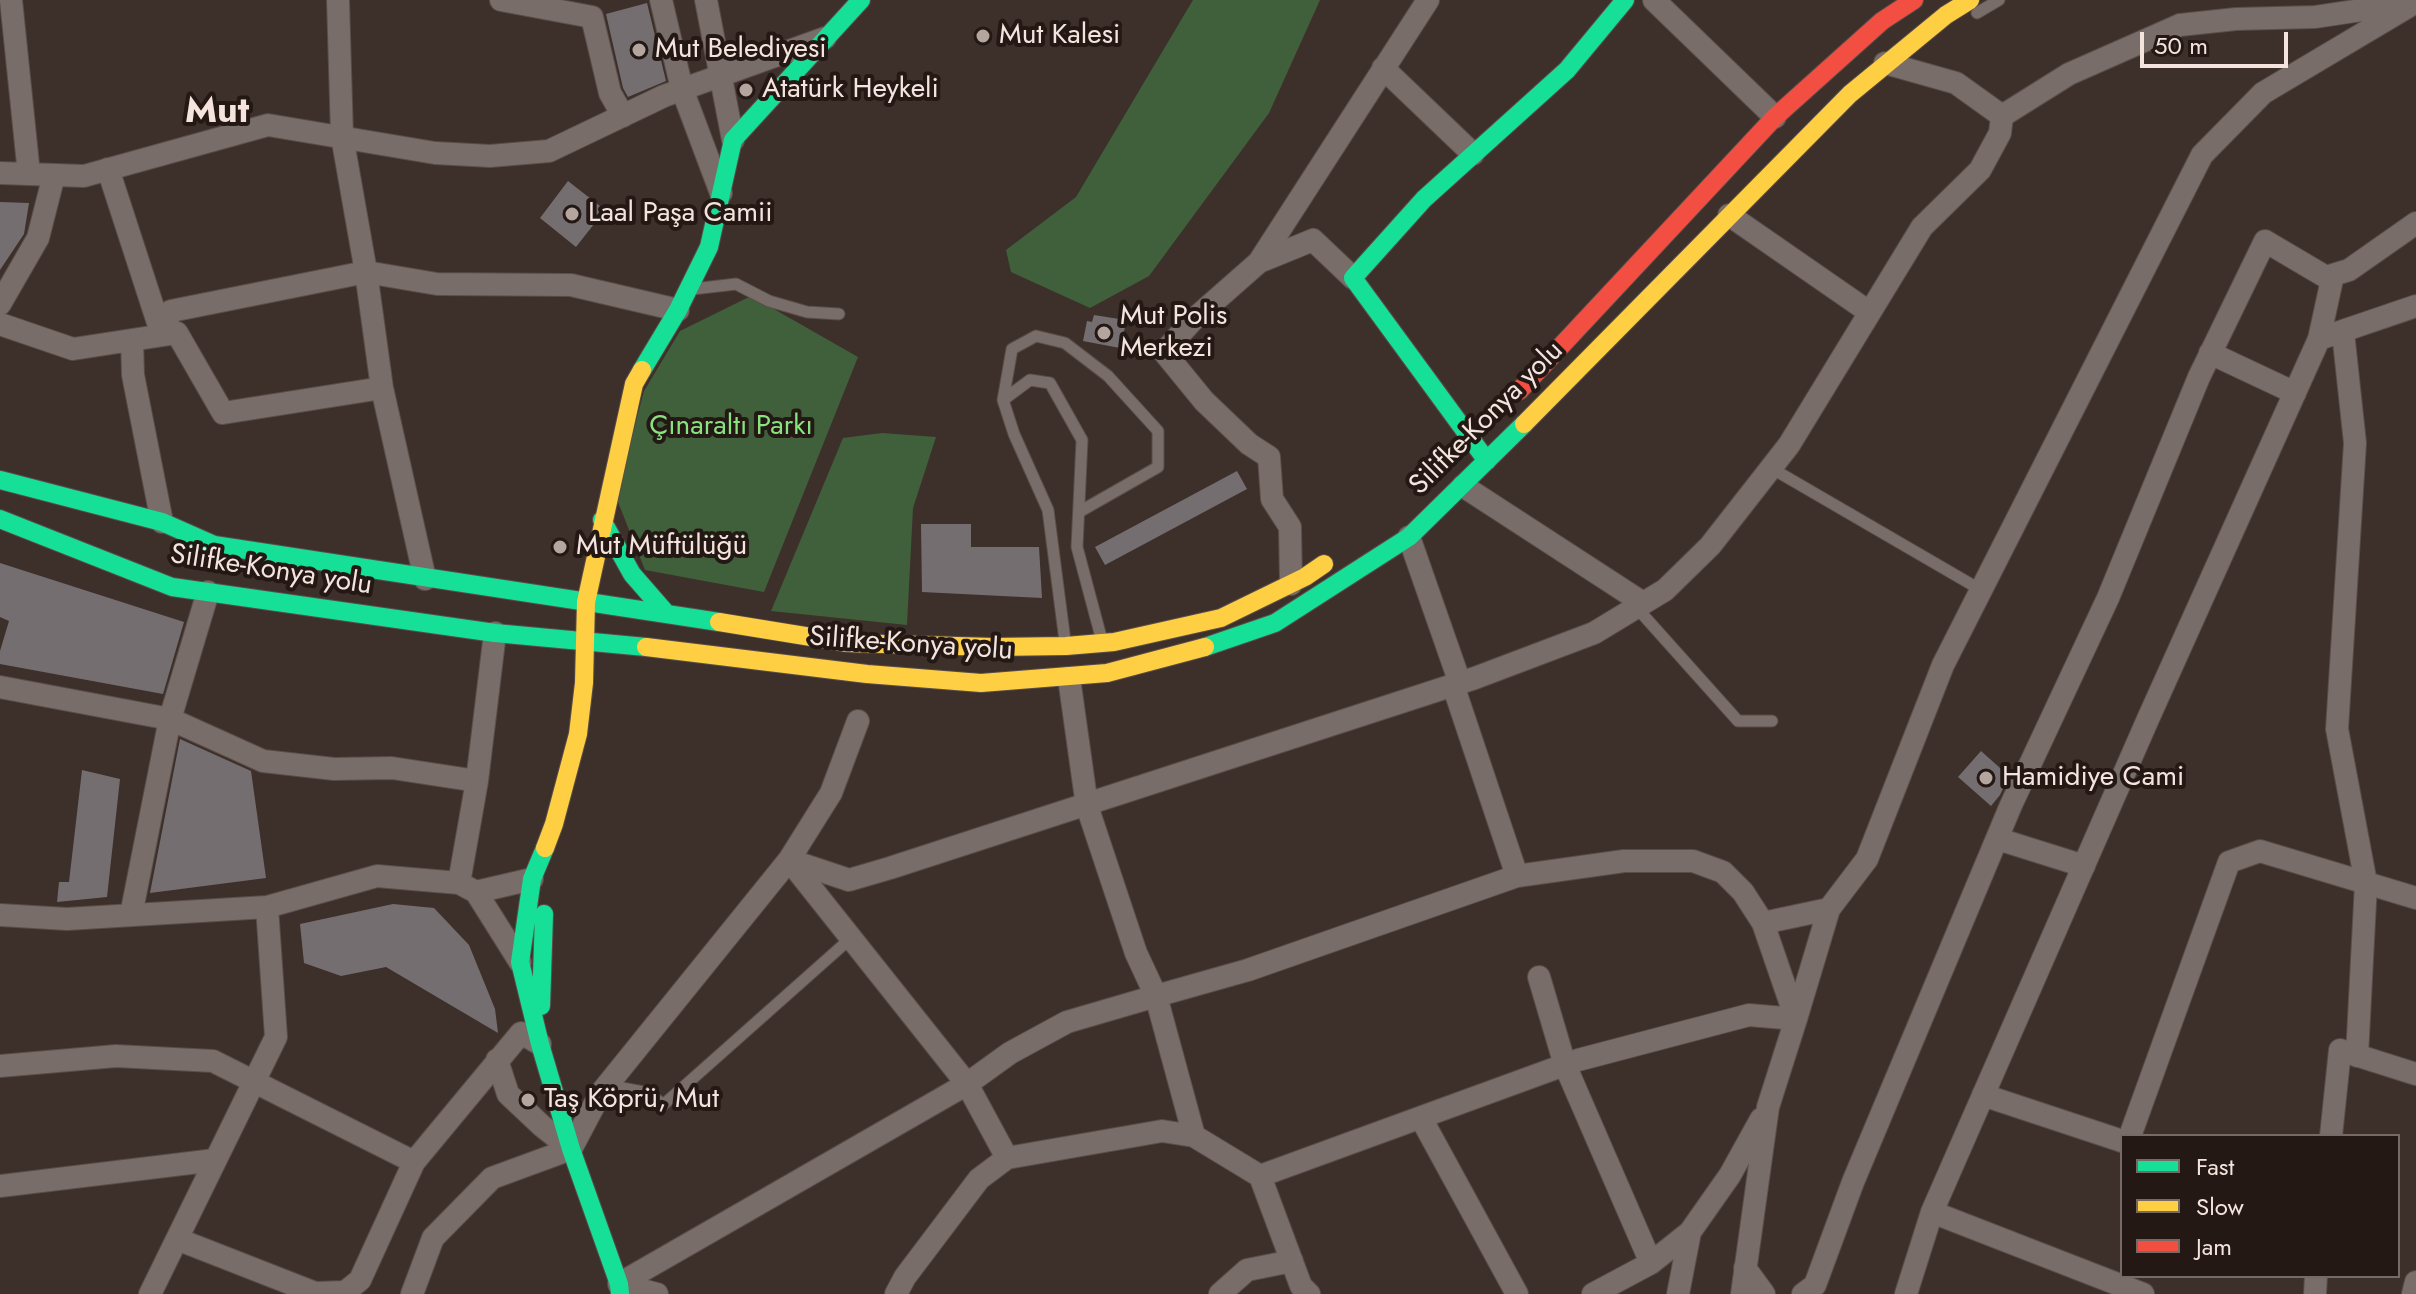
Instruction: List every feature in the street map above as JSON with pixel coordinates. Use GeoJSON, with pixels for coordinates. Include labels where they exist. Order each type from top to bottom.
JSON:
{"type":"FeatureCollection","features":[{"type":"Feature","properties":{"kind":"main road"},"geometry":{"type":"LineString","coordinates":[[551,1121],[540,1044],[520,962],[532,879],[554,824],[578,734],[586,602],[634,384],[678,310],[709,247],[733,140],[861,0]]}},
{"type":"Feature","properties":{"kind":"main road"},"geometry":{"type":"LineString","coordinates":[[1487,461],[1353,278],[1424,199],[1567,70],[1625,0]]}},
{"type":"Feature","properties":{"kind":"main road","name":"Silifke-Konya yolu"},"geometry":{"type":"LineString","coordinates":[[1506,406],[1775,117],[1882,10],[1914,0]]}},
{"type":"Feature","properties":{"kind":"main road","name":"Silifke-Konya yolu"},"geometry":{"type":"LineString","coordinates":[[0,519],[172,587],[495,633],[586,640],[867,674],[981,683],[1069,678],[1107,673],[1198,650],[1275,623],[1409,537],[1850,94],[1946,15],[1970,0]]}},
{"type":"Feature","properties":{"kind":"main road","name":"Silifke-Konya yolu"},"geometry":{"type":"LineString","coordinates":[[0,480],[162,522],[214,545],[848,643],[1066,646],[1114,642],[1221,618],[1291,584],[1341,552]]}},
{"type":"Feature","properties":{"kind":"main road"},"geometry":{"type":"LineString","coordinates":[[602,520],[632,574],[666,613]]}},
{"type":"Feature","properties":{"kind":"main road"},"geometry":{"type":"LineString","coordinates":[[540,1044],[544,897],[554,824]]}},
{"type":"Feature","properties":{"kind":"main road"},"geometry":{"type":"LineString","coordinates":[[571,1149],[620,1289]]}},
{"type":"Feature","properties":{"kind":"street"},"geometry":{"type":"LineString","coordinates":[[11,0],[29,174]]}},
{"type":"Feature","properties":{"kind":"street"},"geometry":{"type":"LineString","coordinates":[[338,0],[342,136],[382,388],[425,579]]}},
{"type":"Feature","properties":{"kind":"street"},"geometry":{"type":"LineString","coordinates":[[501,0],[592,17],[610,93],[623,116]]}},
{"type":"Feature","properties":{"kind":"street"},"geometry":{"type":"LineString","coordinates":[[661,0],[682,89],[721,194]]}},
{"type":"Feature","properties":{"kind":"street"},"geometry":{"type":"LineString","coordinates":[[706,0],[733,140]]}},
{"type":"Feature","properties":{"kind":"street"},"geometry":{"type":"LineString","coordinates":[[1291,584],[1290,527],[1272,499],[1269,457],[1249,444],[1204,401],[1164,352],[1192,321],[1259,262],[1428,0]]}},
{"type":"Feature","properties":{"kind":"street"},"geometry":{"type":"LineString","coordinates":[[1654,0],[1775,117]]}},
{"type":"Feature","properties":{"kind":"street"},"geometry":{"type":"LineString","coordinates":[[2002,116],[2069,74],[2180,25],[2236,19],[2315,17],[2415,2]]}},
{"type":"Feature","properties":{"kind":"street"},"geometry":{"type":"LineString","coordinates":[[1742,1294],[1768,1107],[1829,909],[1867,859],[1943,665],[2202,155],[2263,93],[2415,2]]}},
{"type":"Feature","properties":{"kind":"street"},"geometry":{"type":"LineString","coordinates":[[0,173],[84,176],[268,125],[435,153],[490,156],[549,151],[682,89],[830,36]]}},
{"type":"Feature","properties":{"kind":"street"},"geometry":{"type":"LineString","coordinates":[[1885,63],[1956,83],[2002,116]]}},
{"type":"Feature","properties":{"kind":"street"},"geometry":{"type":"LineString","coordinates":[[1383,68],[1473,154]]}},
{"type":"Feature","properties":{"kind":"street"},"geometry":{"type":"LineString","coordinates":[[789,860],[849,880],[1087,806],[1457,684],[1594,633],[1665,590],[1710,546],[1789,445],[1922,227],[1980,170],[2000,133],[2002,116]]}},
{"type":"Feature","properties":{"kind":"street"},"geometry":{"type":"LineString","coordinates":[[108,169],[162,335]]}},
{"type":"Feature","properties":{"kind":"street"},"geometry":{"type":"LineString","coordinates":[[0,304],[38,238],[54,175]]}},
{"type":"Feature","properties":{"kind":"street"},"geometry":{"type":"LineString","coordinates":[[1729,215],[1869,312]]}},
{"type":"Feature","properties":{"kind":"street"},"geometry":{"type":"LineString","coordinates":[[1803,1294],[1815,1285],[1853,1182],[1998,839],[2108,598],[2210,353],[2265,241],[2326,277],[2349,270],[2416,223]]}},
{"type":"Feature","properties":{"kind":"street"},"geometry":{"type":"LineString","coordinates":[[1259,262],[1313,240],[1353,278]]}},
{"type":"Feature","properties":{"kind":"street"},"geometry":{"type":"LineString","coordinates":[[162,335],[171,311],[366,272],[437,284],[571,285],[678,310]]}},
{"type":"Feature","properties":{"kind":"street"},"geometry":{"type":"LineString","coordinates":[[1906,1294],[1932,1212],[2319,339],[2333,275]]}},
{"type":"Feature","properties":{"kind":"street"},"geometry":{"type":"LineString","coordinates":[[2319,339],[2416,306]]}},
{"type":"Feature","properties":{"kind":"street"},"geometry":{"type":"LineString","coordinates":[[0,324],[73,349],[177,333],[223,413],[382,388]]}},
{"type":"Feature","properties":{"kind":"street"},"geometry":{"type":"LineString","coordinates":[[2343,332],[2355,443],[2337,729],[2366,883],[2357,1056]]}},
{"type":"Feature","properties":{"kind":"street"},"geometry":{"type":"LineString","coordinates":[[132,340],[133,375],[162,522]]}},
{"type":"Feature","properties":{"kind":"street"},"geometry":{"type":"LineString","coordinates":[[2210,353],[2295,393]]}},
{"type":"Feature","properties":{"kind":"street"},"geometry":{"type":"LineString","coordinates":[[1463,486],[1639,605]]}},
{"type":"Feature","properties":{"kind":"street"},"geometry":{"type":"LineString","coordinates":[[1409,537],[1517,876]]}},
{"type":"Feature","properties":{"kind":"street"},"geometry":{"type":"LineString","coordinates":[[131,915],[170,719],[208,592]]}},
{"type":"Feature","properties":{"kind":"street"},"geometry":{"type":"LineString","coordinates":[[495,633],[468,888],[520,962]]}},
{"type":"Feature","properties":{"kind":"street"},"geometry":{"type":"LineString","coordinates":[[1069,678],[1087,806],[1136,953],[1156,996],[1194,1136]]}},
{"type":"Feature","properties":{"kind":"street"},"geometry":{"type":"LineString","coordinates":[[0,687],[170,719],[263,761],[334,769],[392,768],[477,781]]}},
{"type":"Feature","properties":{"kind":"street"},"geometry":{"type":"LineString","coordinates":[[412,1294],[433,1238],[492,1178],[571,1149],[596,1102],[630,1055],[789,860],[831,793],[858,721]]}},
{"type":"Feature","properties":{"kind":"street"},"geometry":{"type":"LineString","coordinates":[[1998,839],[2084,866]]}},
{"type":"Feature","properties":{"kind":"street"},"geometry":{"type":"LineString","coordinates":[[2131,1134],[2229,862],[2260,851],[2416,898]]}},
{"type":"Feature","properties":{"kind":"street"},"geometry":{"type":"LineString","coordinates":[[789,860],[967,1084],[1007,1158]]}},
{"type":"Feature","properties":{"kind":"street"},"geometry":{"type":"LineString","coordinates":[[620,1289],[967,1084],[1010,1053],[1067,1022],[1263,965],[1517,876],[1624,861],[1693,861],[1723,872],[1743,892],[1763,923],[1796,1019]]}},
{"type":"Feature","properties":{"kind":"street"},"geometry":{"type":"LineString","coordinates":[[0,915],[67,919],[267,907],[377,876],[468,888],[532,879]]}},
{"type":"Feature","properties":{"kind":"street"},"geometry":{"type":"LineString","coordinates":[[150,1294],[276,1037],[267,907]]}},
{"type":"Feature","properties":{"kind":"street"},"geometry":{"type":"LineString","coordinates":[[1763,923],[1829,909]]}},
{"type":"Feature","properties":{"kind":"street"},"geometry":{"type":"LineString","coordinates":[[1539,977],[1565,1065],[1651,1263]]}},
{"type":"Feature","properties":{"kind":"street"},"geometry":{"type":"LineString","coordinates":[[1260,1176],[1565,1065],[1749,1015],[1796,1019]]}},
{"type":"Feature","properties":{"kind":"street"},"geometry":{"type":"LineString","coordinates":[[177,1239],[315,1293],[345,1292],[360,1280],[414,1162],[521,1033],[540,1044]]}},
{"type":"Feature","properties":{"kind":"street"},"geometry":{"type":"LineString","coordinates":[[2331,1134],[2340,1050],[2416,1074]]}},
{"type":"Feature","properties":{"kind":"street"},"geometry":{"type":"LineString","coordinates":[[0,1066],[116,1056],[213,1061],[414,1162]]}},
{"type":"Feature","properties":{"kind":"street"},"geometry":{"type":"LineString","coordinates":[[497,1060],[508,1094],[551,1121],[571,1149]]}},
{"type":"Feature","properties":{"kind":"street"},"geometry":{"type":"LineString","coordinates":[[1983,1095],[2120,1140]]}},
{"type":"Feature","properties":{"kind":"street"},"geometry":{"type":"LineString","coordinates":[[1593,1294],[1651,1263],[1690,1232],[1730,1175],[1768,1107]]}},
{"type":"Feature","properties":{"kind":"street"},"geometry":{"type":"LineString","coordinates":[[1421,1118],[1517,1294]]}},
{"type":"Feature","properties":{"kind":"street"},"geometry":{"type":"LineString","coordinates":[[896,1294],[905,1277],[979,1179],[1007,1158],[1162,1131],[1194,1136],[1260,1176],[1301,1286],[1309,1294]]}},
{"type":"Feature","properties":{"kind":"street"},"geometry":{"type":"LineString","coordinates":[[0,1186],[215,1160]]}},
{"type":"Feature","properties":{"kind":"street"},"geometry":{"type":"LineString","coordinates":[[1932,1212],[2143,1294]]}},
{"type":"Feature","properties":{"kind":"street"},"geometry":{"type":"LineString","coordinates":[[1678,1294],[1690,1232]]}},
{"type":"Feature","properties":{"kind":"street"},"geometry":{"type":"LineString","coordinates":[[1220,1294],[1247,1270],[1292,1261]]}},
{"type":"Feature","properties":{"kind":"street"},"geometry":{"type":"LineString","coordinates":[[1745,1268],[1764,1294]]}},
{"type":"Feature","properties":{"kind":"street"},"geometry":{"type":"LineString","coordinates":[[2413,1294],[2416,1282]]}},
{"type":"Feature","properties":{"kind":"street"},"geometry":{"type":"LineString","coordinates":[[620,1289],[657,1294]]}},
{"type":"Feature","properties":{"kind":"lane"},"geometry":{"type":"LineString","coordinates":[[1946,15],[1966,20],[1999,0]]}},
{"type":"Feature","properties":{"kind":"lane"},"geometry":{"type":"LineString","coordinates":[[688,289],[736,284],[769,301],[807,312],[839,314]]}},
{"type":"Feature","properties":{"kind":"lane"},"geometry":{"type":"LineString","coordinates":[[1069,678],[1048,510],[1014,434],[1003,400],[1012,349],[1036,336],[1065,343],[1108,376],[1158,431],[1158,467],[1079,512]]}},
{"type":"Feature","properties":{"kind":"lane"},"geometry":{"type":"LineString","coordinates":[[1003,400],[1030,380],[1050,383],[1082,440],[1077,547],[1107,673]]}},
{"type":"Feature","properties":{"kind":"lane"},"geometry":{"type":"LineString","coordinates":[[1771,468],[1981,590]]}},
{"type":"Feature","properties":{"kind":"lane"},"geometry":{"type":"LineString","coordinates":[[1639,605],[1738,721],[1772,721]]}},
{"type":"Feature","properties":{"kind":"lane"},"geometry":{"type":"LineString","coordinates":[[596,1102],[622,1088],[649,1093],[663,1105],[851,938]]}},
{"type":"Feature","properties":{"kind":"green space"},"geometry":{"type":"Polygon","coordinates":[[[1193,0],[1320,0],[1269,113],[1149,276],[1090,308],[1011,272],[1006,250],[1076,197],[1193,0]]]}},
{"type":"Feature","properties":{"kind":"green space","name":"Çınaraltı Parkı"},"geometry":{"type":"Polygon","coordinates":[[[751,296],[858,357],[764,592],[645,570],[616,497],[644,391],[680,331],[751,296]]]}},
{"type":"Feature","properties":{"kind":"green space"},"geometry":{"type":"Polygon","coordinates":[[[882,433],[936,437],[913,508],[907,625],[771,611],[843,438],[882,433]]]}},
{"type":"Feature","properties":{"kind":"building","name":"Mut Belediyesi"},"geometry":{"type":"Polygon","coordinates":[[[647,3],[666,81],[628,97],[623,88],[606,14],[647,3]]]}},
{"type":"Feature","properties":{"kind":"building","name":"Laal Paşa Camii"},"geometry":{"type":"Polygon","coordinates":[[[568,181],[605,210],[576,247],[540,218],[568,181]]]}},
{"type":"Feature","properties":{"kind":"building"},"geometry":{"type":"Polygon","coordinates":[[[0,202],[29,203],[24,234],[0,270],[0,202]]]}},
{"type":"Feature","properties":{"kind":"building","name":"Mut Polis Merkezi"},"geometry":{"type":"Polygon","coordinates":[[[1094,315],[1126,323],[1120,348],[1083,341],[1087,321],[1092,322],[1094,315]]]}},
{"type":"Feature","properties":{"kind":"building"},"geometry":{"type":"Polygon","coordinates":[[[1237,471],[1247,489],[1105,565],[1095,547],[1237,471]]]}},
{"type":"Feature","properties":{"kind":"building"},"geometry":{"type":"Polygon","coordinates":[[[921,524],[971,524],[971,547],[1039,547],[1042,598],[922,592],[921,524]]]}},
{"type":"Feature","properties":{"kind":"building"},"geometry":{"type":"Polygon","coordinates":[[[0,563],[184,622],[163,694],[0,664],[0,651],[9,621],[0,617],[0,563]]]}},
{"type":"Feature","properties":{"kind":"building"},"geometry":{"type":"Polygon","coordinates":[[[180,739],[251,771],[266,878],[150,893],[180,739]]]}},
{"type":"Feature","properties":{"kind":"building","name":"Hamidiye Cami"},"geometry":{"type":"Polygon","coordinates":[[[1981,751],[2009,776],[1991,806],[1958,777],[1981,751]]]}},
{"type":"Feature","properties":{"kind":"building"},"geometry":{"type":"Polygon","coordinates":[[[82,770],[120,779],[107,897],[57,902],[59,882],[69,882],[82,770]]]}},
{"type":"Feature","properties":{"kind":"building"},"geometry":{"type":"Polygon","coordinates":[[[393,904],[434,908],[469,945],[495,1009],[498,1033],[386,967],[341,976],[304,963],[300,924],[393,904]]]}},
{"type":"Feature","properties":{"kind":"traffic: fast"},"geometry":{"type":"LineString","coordinates":[[642,370],[678,310],[709,247],[733,140],[861,0]]}},
{"type":"Feature","properties":{"kind":"traffic: fast"},"geometry":{"type":"LineString","coordinates":[[1487,461],[1353,278],[1424,199],[1567,70],[1625,0]]}},
{"type":"Feature","properties":{"kind":"traffic: fast"},"geometry":{"type":"LineString","coordinates":[[1205,647],[1275,623],[1409,537],[1524,424]]}},
{"type":"Feature","properties":{"kind":"traffic: fast"},"geometry":{"type":"LineString","coordinates":[[0,480],[162,522],[214,545],[719,622]]}},
{"type":"Feature","properties":{"kind":"traffic: fast"},"geometry":{"type":"LineString","coordinates":[[0,519],[172,587],[495,633],[646,647]]}},
{"type":"Feature","properties":{"kind":"traffic: fast"},"geometry":{"type":"LineString","coordinates":[[602,520],[632,574],[666,613]]}},
{"type":"Feature","properties":{"kind":"traffic: fast"},"geometry":{"type":"LineString","coordinates":[[545,848],[532,879],[520,962],[571,1149],[620,1294]]}},
{"type":"Feature","properties":{"kind":"traffic: fast"},"geometry":{"type":"LineString","coordinates":[[541,1006],[544,914]]}},
{"type":"Feature","properties":{"kind":"traffic: slow"},"geometry":{"type":"LineString","coordinates":[[1524,424],[1850,94],[1946,15],[1970,0]]}},
{"type":"Feature","properties":{"kind":"traffic: slow"},"geometry":{"type":"LineString","coordinates":[[545,848],[578,734],[584,683],[586,602],[634,384],[642,370]]}},
{"type":"Feature","properties":{"kind":"traffic: slow"},"geometry":{"type":"LineString","coordinates":[[719,622],[848,643],[993,647],[1114,642],[1221,618],[1305,577],[1324,564]]}},
{"type":"Feature","properties":{"kind":"traffic: slow"},"geometry":{"type":"LineString","coordinates":[[646,647],[867,674],[981,683],[1107,673],[1205,647]]}},
{"type":"Feature","properties":{"kind":"traffic: jam"},"geometry":{"type":"LineString","coordinates":[[1519,391],[1775,117],[1882,21],[1914,0]]}},
{"type":"Feature","properties":{"kind":"place","name":"Mut Kalesi"},"geometry":{"type":"Point","coordinates":[983,36]}},
{"type":"Feature","properties":{"kind":"place","name":"Mut Belediyesi"},"geometry":{"type":"Point","coordinates":[639,50]}},
{"type":"Feature","properties":{"kind":"place","name":"Atatürk Heykeli"},"geometry":{"type":"Point","coordinates":[746,90]}},
{"type":"Feature","properties":{"kind":"place","name":"Laal Paşa Camii"},"geometry":{"type":"Point","coordinates":[572,214]}},
{"type":"Feature","properties":{"kind":"place","name":"Mut Polis Merkezi"},"geometry":{"type":"Point","coordinates":[1104,333]}},
{"type":"Feature","properties":{"kind":"place","name":"Mut Müftülüğü"},"geometry":{"type":"Point","coordinates":[560,547]}},
{"type":"Feature","properties":{"kind":"place","name":"Hamidiye Cami"},"geometry":{"type":"Point","coordinates":[1986,778]}},
{"type":"Feature","properties":{"kind":"place","name":"Taş Köprü, Mut"},"geometry":{"type":"Point","coordinates":[528,1100]}},
{"type":"Feature","properties":{"kind":"district","name":"Mut"},"geometry":{"type":"Point","coordinates":[217,113]}}]}
